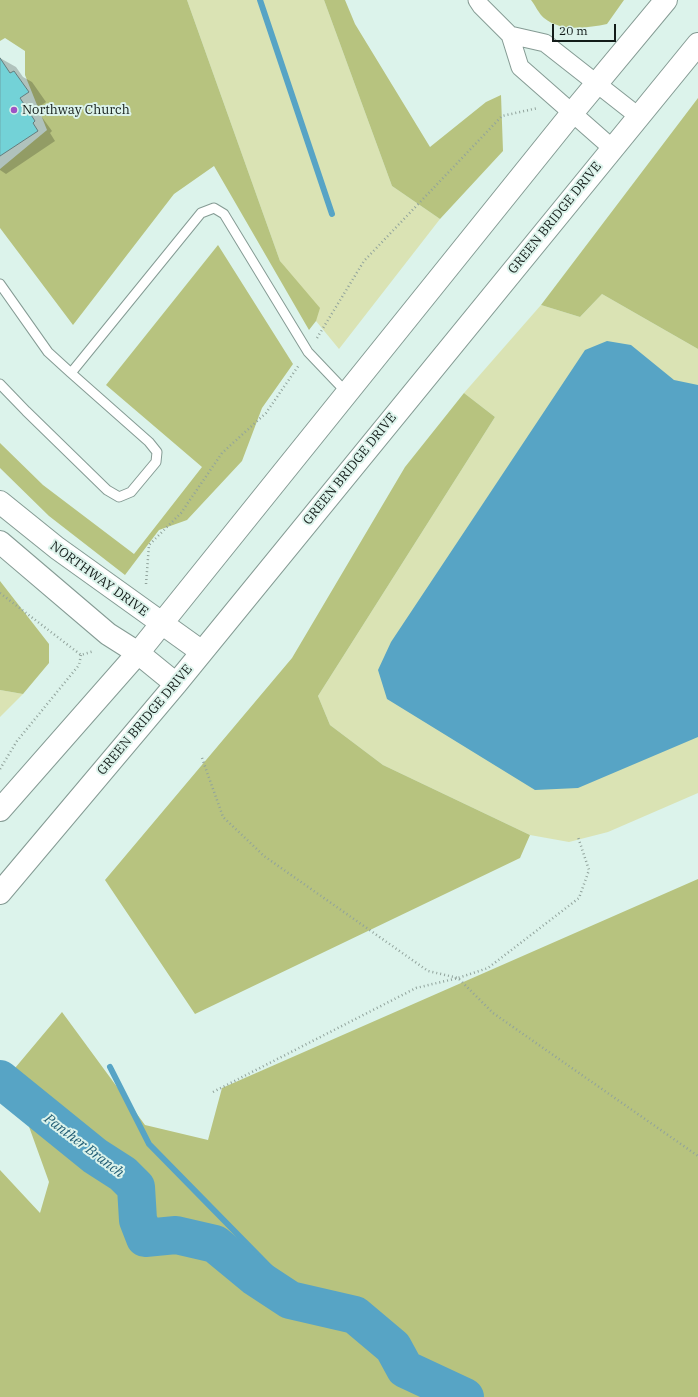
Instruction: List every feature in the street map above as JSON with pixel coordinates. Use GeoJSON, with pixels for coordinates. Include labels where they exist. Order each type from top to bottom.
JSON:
{"type":"FeatureCollection","features":[{"type":"Feature","properties":{"kind":"main road"},"geometry":{"type":"LineString","coordinates":[[0,810],[138,653],[573,112],[666,0]]}},
{"type":"Feature","properties":{"kind":"main road","name":"GREEN BRIDGE DRIVE"},"geometry":{"type":"LineString","coordinates":[[0,893],[32,853],[176,684],[698,44]]}},
{"type":"Feature","properties":{"kind":"main road","name":"NORTHWAY DRIVE"},"geometry":{"type":"LineString","coordinates":[[0,502],[57,548],[202,652]]}},
{"type":"Feature","properties":{"kind":"main road"},"geometry":{"type":"LineString","coordinates":[[0,542],[108,634],[138,653],[176,684]]}},
{"type":"Feature","properties":{"kind":"street"},"geometry":{"type":"LineString","coordinates":[[478,0],[510,35],[520,67],[573,112],[612,148]]}},
{"type":"Feature","properties":{"kind":"street"},"geometry":{"type":"LineString","coordinates":[[510,35],[546,43],[638,116]]}},
{"type":"Feature","properties":{"kind":"lane"},"geometry":{"type":"LineString","coordinates":[[71,373],[201,213],[214,208],[224,214],[308,352],[346,393]]}},
{"type":"Feature","properties":{"kind":"lane"},"geometry":{"type":"LineString","coordinates":[[0,284],[48,352],[149,442],[157,452],[156,462],[131,492],[119,497],[107,490],[0,384]]}},
{"type":"Feature","properties":{"kind":"path"},"geometry":{"type":"LineString","coordinates":[[134,604],[146,585],[149,545],[181,513],[222,453],[266,413],[308,352],[364,261],[502,116],[541,107],[554,96]]}},
{"type":"Feature","properties":{"kind":"path"},"geometry":{"type":"LineString","coordinates":[[0,593],[81,655]]}},
{"type":"Feature","properties":{"kind":"path"},"geometry":{"type":"LineString","coordinates":[[81,655],[93,651],[108,634]]}},
{"type":"Feature","properties":{"kind":"path"},"geometry":{"type":"LineString","coordinates":[[0,769],[17,741],[79,665],[81,655]]}},
{"type":"Feature","properties":{"kind":"path"},"geometry":{"type":"LineString","coordinates":[[202,758],[223,817],[264,856],[428,971],[458,978],[493,1014],[698,1156]]}},
{"type":"Feature","properties":{"kind":"path"},"geometry":{"type":"LineString","coordinates":[[213,1092],[416,988],[458,978],[488,968],[579,898],[589,870],[578,837]]}},
{"type":"Feature","properties":{"kind":"green space"},"geometry":{"type":"Polygon","coordinates":[[[0,0],[187,0],[280,261],[320,308],[316,321],[309,330],[214,166],[174,194],[73,325],[0,228],[0,169],[47,130],[25,75],[25,51],[5,38],[0,41],[0,0]]]}},
{"type":"Feature","properties":{"kind":"green space"},"geometry":{"type":"Polygon","coordinates":[[[187,0],[324,0],[392,186],[440,219],[339,349],[316,321],[280,261],[187,0]]]}},
{"type":"Feature","properties":{"kind":"green space"},"geometry":{"type":"Polygon","coordinates":[[[324,0],[345,0],[355,24],[430,147],[486,102],[501,95],[503,151],[440,219],[392,186],[324,0]]]}},
{"type":"Feature","properties":{"kind":"green space"},"geometry":{"type":"Polygon","coordinates":[[[531,0],[624,0],[607,24],[574,28],[558,25],[544,18],[531,0]]]}},
{"type":"Feature","properties":{"kind":"green space"},"geometry":{"type":"Polygon","coordinates":[[[698,98],[698,349],[602,294],[580,317],[541,305],[698,98]]]}},
{"type":"Feature","properties":{"kind":"green space"},"geometry":{"type":"Polygon","coordinates":[[[218,245],[293,364],[262,408],[242,461],[187,520],[159,530],[125,575],[49,516],[0,468],[0,443],[43,485],[134,554],[202,467],[106,385],[218,245]]]}},
{"type":"Feature","properties":{"kind":"green space"},"geometry":{"type":"Polygon","coordinates":[[[602,294],[698,349],[698,793],[608,832],[569,842],[530,835],[383,765],[330,725],[318,696],[495,417],[464,393],[541,305],[580,317],[602,294]]]}},
{"type":"Feature","properties":{"kind":"green space"},"geometry":{"type":"Polygon","coordinates":[[[464,393],[495,417],[318,696],[330,725],[383,765],[530,835],[520,858],[195,1014],[105,880],[292,658],[405,467],[464,393]]]}},
{"type":"Feature","properties":{"kind":"green space"},"geometry":{"type":"Polygon","coordinates":[[[0,581],[49,644],[49,663],[23,694],[0,690],[0,581]]]}},
{"type":"Feature","properties":{"kind":"green space"},"geometry":{"type":"Polygon","coordinates":[[[0,690],[23,694],[0,717],[0,690]]]}},
{"type":"Feature","properties":{"kind":"green space"},"geometry":{"type":"Polygon","coordinates":[[[698,879],[698,1397],[0,1397],[0,1170],[40,1213],[49,1182],[10,1074],[62,1012],[145,1125],[208,1140],[222,1088],[698,879]]]}},
{"type":"Feature","properties":{"kind":"water"},"geometry":{"type":"Polygon","coordinates":[[[607,341],[631,345],[674,380],[698,385],[698,737],[578,788],[535,790],[387,699],[378,670],[391,642],[585,350],[607,341]]]}},
{"type":"Feature","properties":{"kind":"building","name":"Northway Church"},"geometry":{"type":"Polygon","coordinates":[[[0,58],[10,73],[14,71],[29,92],[20,98],[35,121],[33,123],[38,131],[0,156],[0,58]]]}},
{"type":"Feature","properties":{"kind":"waterway"},"geometry":{"type":"LineString","coordinates":[[260,0],[332,214]]}},
{"type":"Feature","properties":{"kind":"waterway"},"geometry":{"type":"LineString","coordinates":[[110,1067],[149,1144],[307,1305]]}},
{"type":"Feature","properties":{"kind":"waterway","name":"Panther Branch"},"geometry":{"type":"LineString","coordinates":[[0,1079],[95,1156],[123,1174],[136,1187],[138,1220],[145,1238],[176,1235],[215,1244],[255,1277],[290,1300],[355,1315],[393,1347],[405,1369],[465,1397]]}},
{"type":"Feature","properties":{"kind":"place","name":"Northway Church"},"geometry":{"type":"Point","coordinates":[14,110]}}]}
